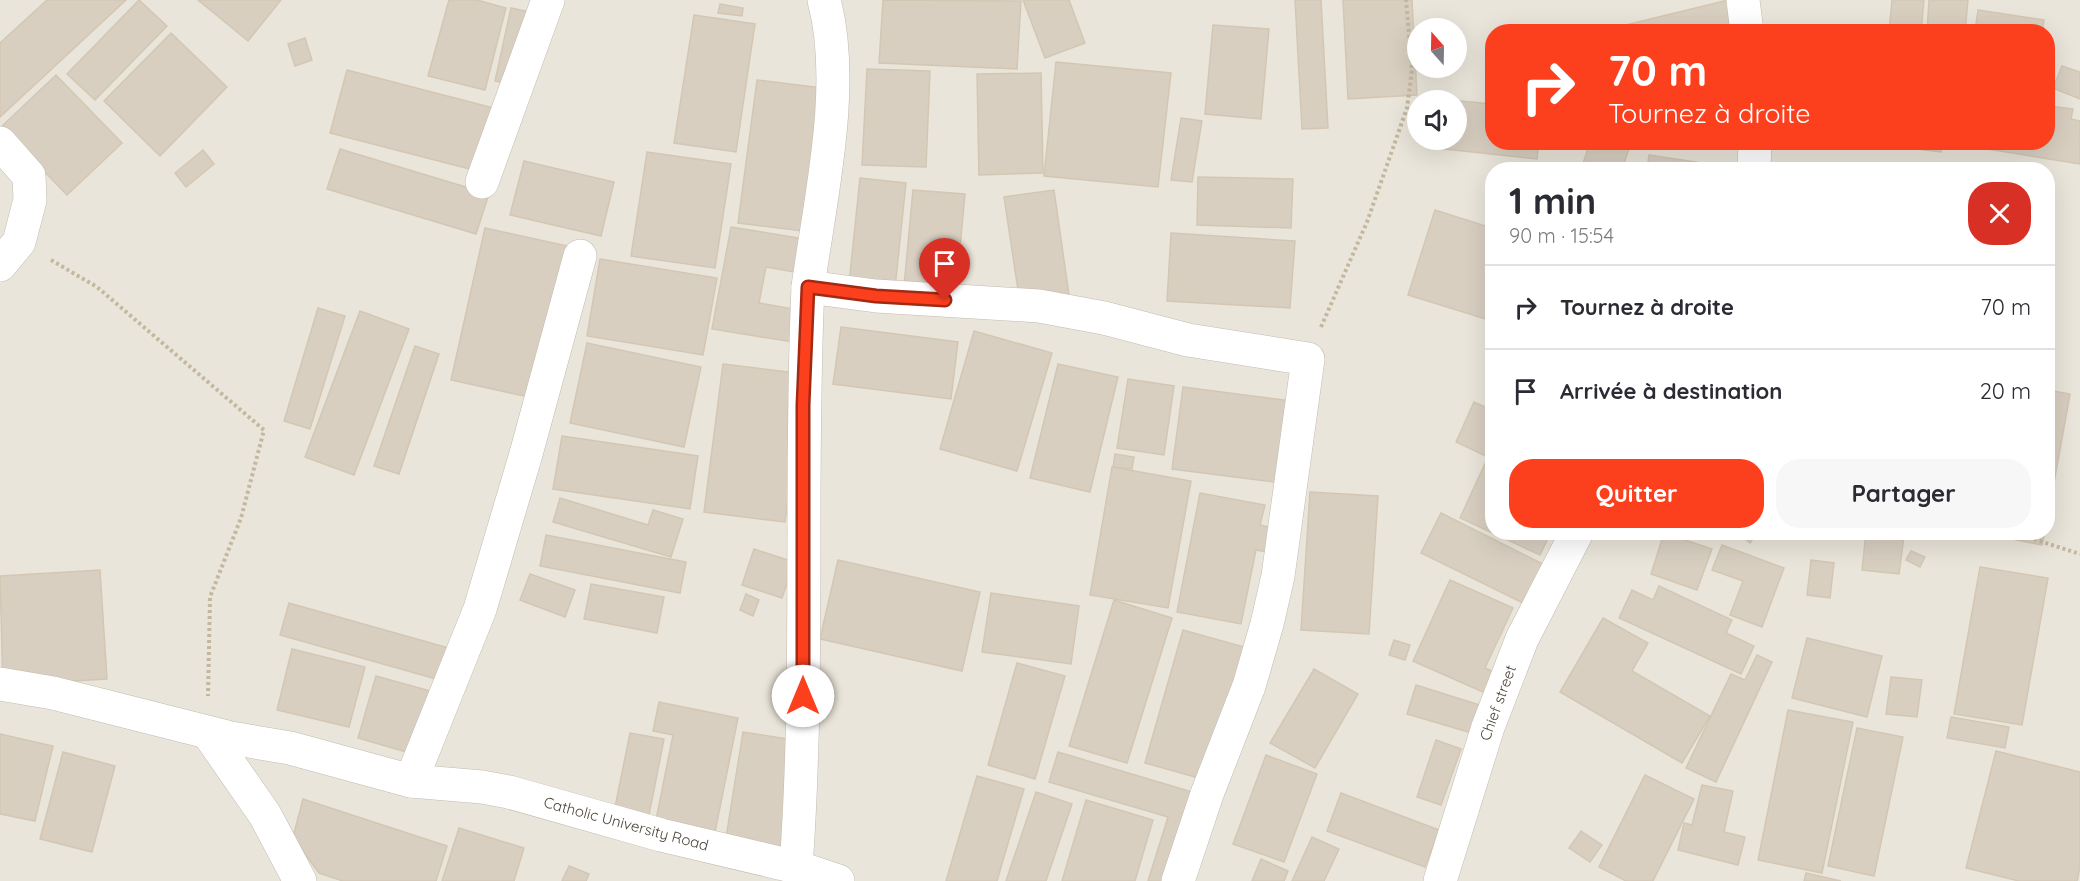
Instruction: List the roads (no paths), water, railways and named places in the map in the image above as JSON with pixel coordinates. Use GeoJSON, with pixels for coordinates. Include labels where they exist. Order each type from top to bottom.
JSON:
{"type":"FeatureCollection","features":[{"type":"Feature","properties":{"kind":"street"},"geometry":{"type":"LineString","coordinates":[[482,182],[548,0]]}},
{"type":"Feature","properties":{"kind":"street"},"geometry":{"type":"LineString","coordinates":[[796,867],[803,728],[803,417],[808,287],[829,127],[834,62],[824,0]]}},
{"type":"Feature","properties":{"kind":"street"},"geometry":{"type":"LineString","coordinates":[[1743,0],[1746,24]]}},
{"type":"Feature","properties":{"kind":"street"},"geometry":{"type":"LineString","coordinates":[[0,143],[29,176],[30,200],[10,254]]}},
{"type":"Feature","properties":{"kind":"street"},"geometry":{"type":"LineString","coordinates":[[411,782],[480,609],[526,454],[580,256]]}},
{"type":"Feature","properties":{"kind":"street"},"geometry":{"type":"LineString","coordinates":[[808,287],[876,296],[1039,306],[1104,318],[1188,340],[1308,359],[1278,576],[1267,624],[1249,686],[1178,881]]}},
{"type":"Feature","properties":{"kind":"street","name":"Chief street"},"geometry":{"type":"LineString","coordinates":[[1440,881],[1488,727],[1522,639],[1573,540]]}},
{"type":"Feature","properties":{"kind":"street","name":"Catholic University Road"},"geometry":{"type":"LineString","coordinates":[[0,684],[53,693],[208,733],[290,748],[411,782],[482,787],[509,792],[661,835],[796,867],[838,881]]}},
{"type":"Feature","properties":{"kind":"street"},"geometry":{"type":"LineString","coordinates":[[208,733],[265,815],[300,881]]}}]}
